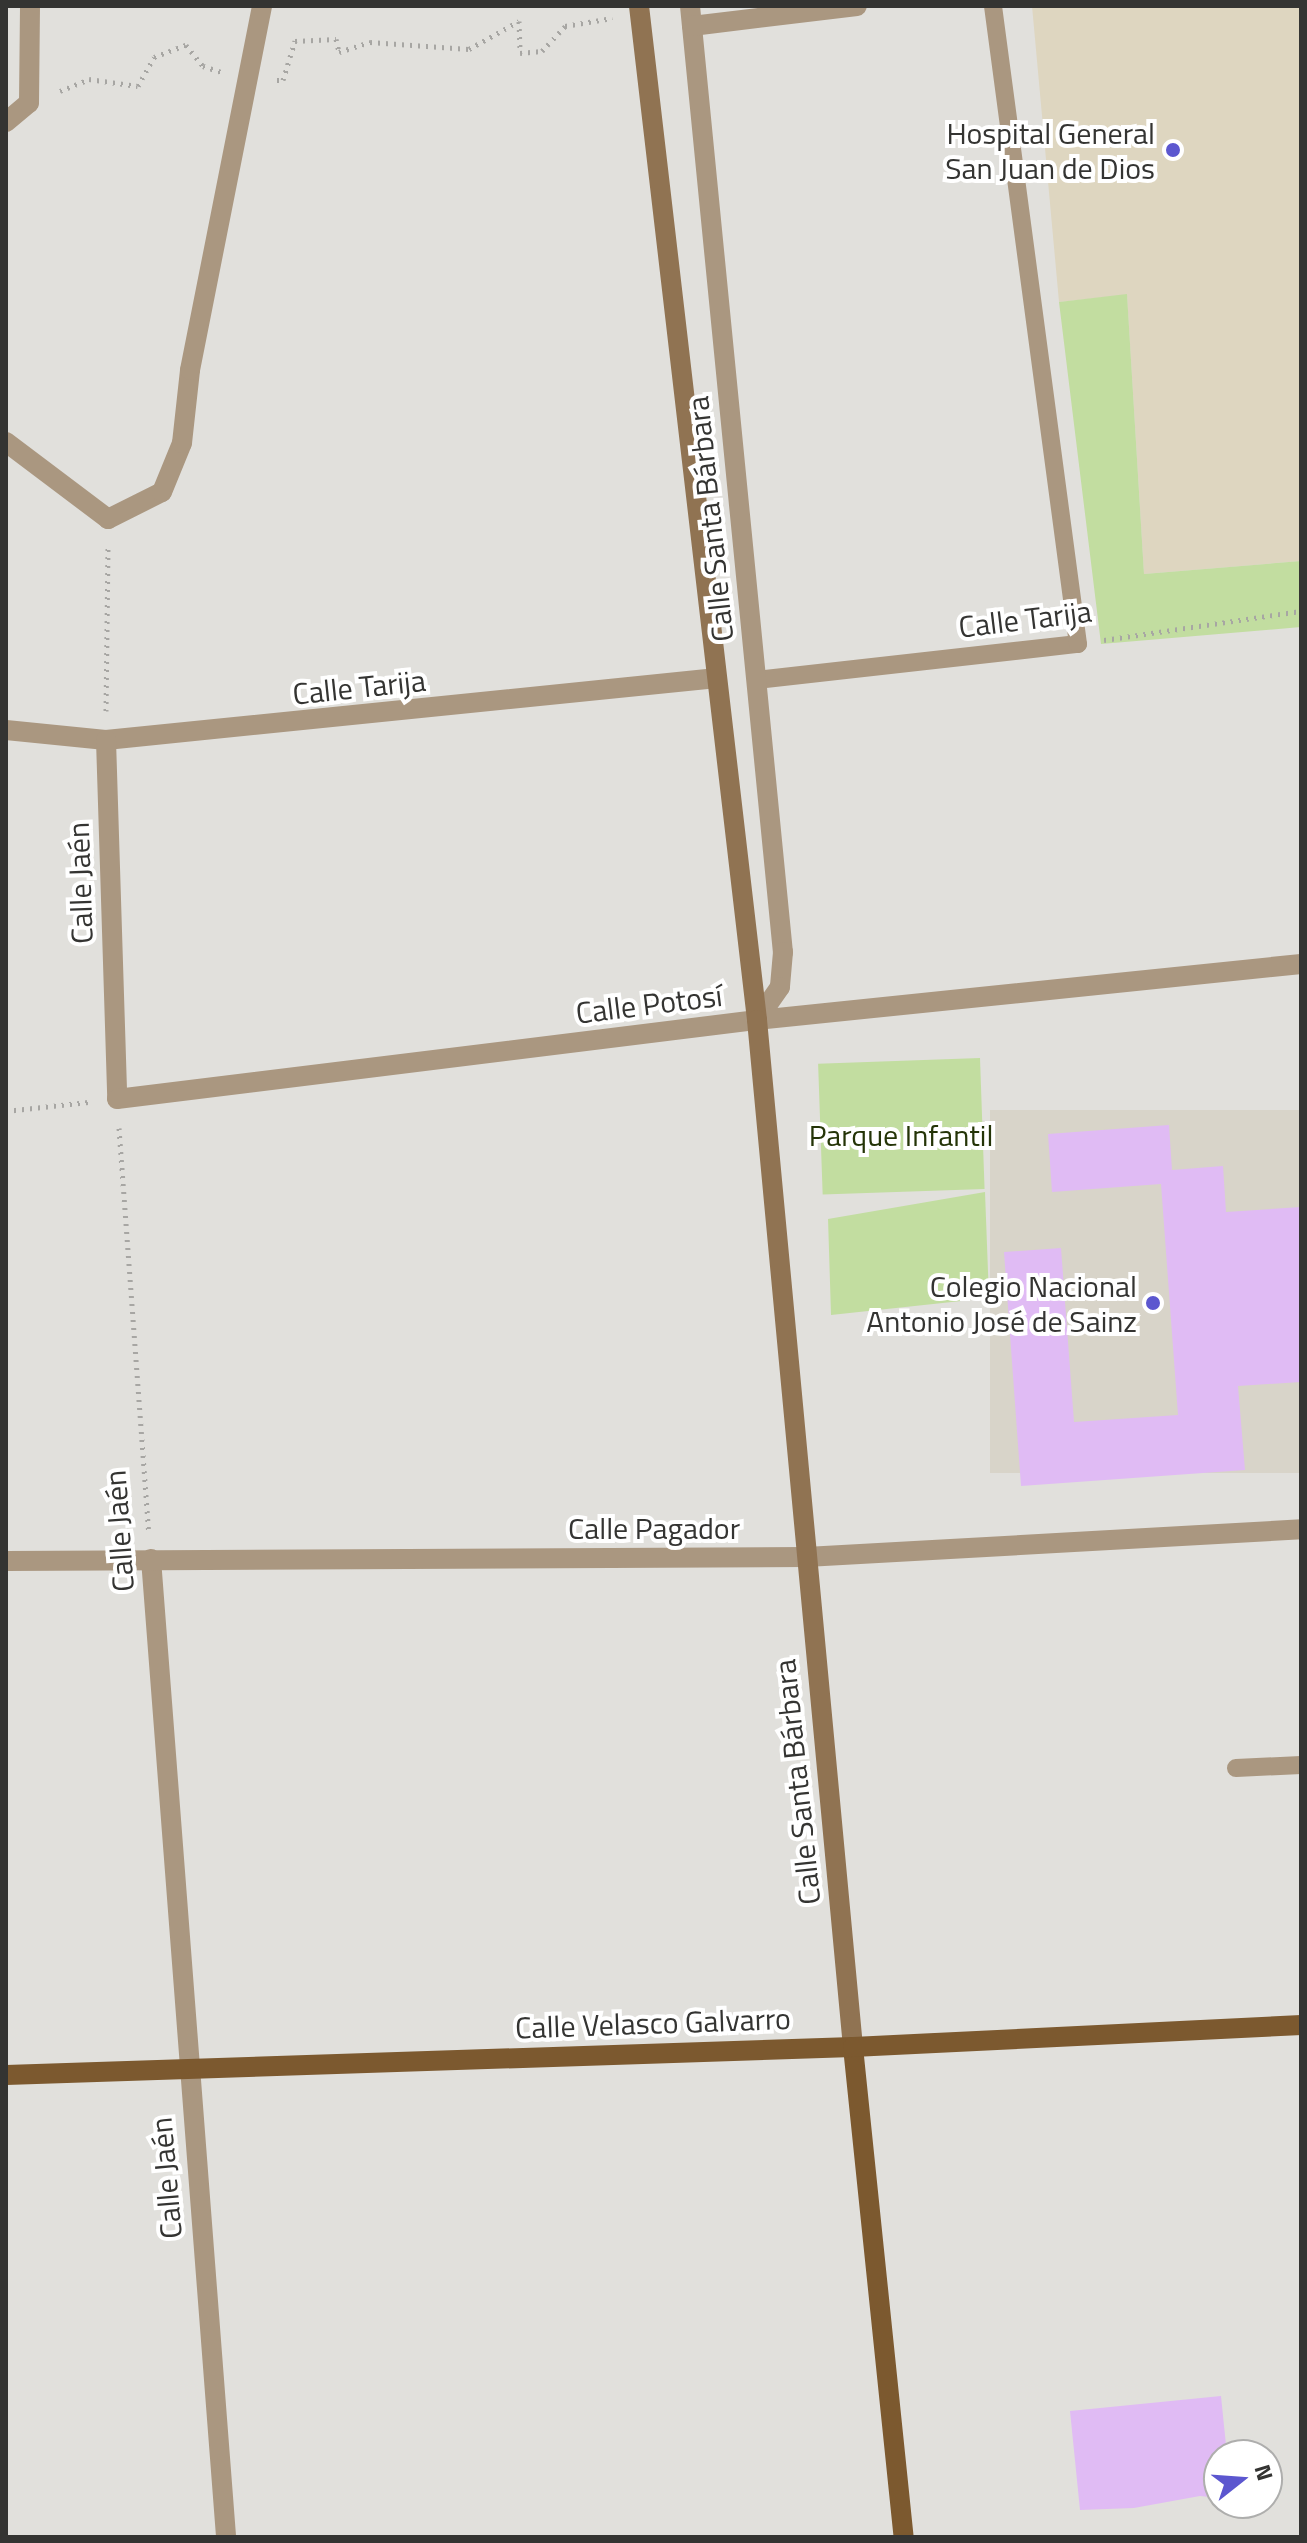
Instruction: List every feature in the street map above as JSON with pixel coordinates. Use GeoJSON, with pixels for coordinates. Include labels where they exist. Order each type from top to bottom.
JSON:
{"type":"FeatureCollection","features":[{"type":"Feature","properties":{"kind":"main road","name":"Calle Santa Bárbara"},"geometry":{"type":"LineString","coordinates":[[639,9],[757,1020],[853,2047],[904,2537]]}},
{"type":"Feature","properties":{"kind":"main road","name":"Calle Velasco Galvarro"},"geometry":{"type":"LineString","coordinates":[[6,2075],[853,2047],[1301,2025]]}},
{"type":"Feature","properties":{"kind":"street"},"geometry":{"type":"LineString","coordinates":[[6,122],[29,103],[30,6]]}},
{"type":"Feature","properties":{"kind":"street"},"geometry":{"type":"LineString","coordinates":[[6,442],[108,519],[162,492],[182,443],[190,370],[262,6]]}},
{"type":"Feature","properties":{"kind":"street"},"geometry":{"type":"LineString","coordinates":[[691,16],[857,6]]}},
{"type":"Feature","properties":{"kind":"street","name":"Calle Santa Bárbara"},"geometry":{"type":"LineString","coordinates":[[691,16],[783,952],[780,987],[757,1020]]}},
{"type":"Feature","properties":{"kind":"street","name":"Calle Tarija"},"geometry":{"type":"LineString","coordinates":[[6,730],[106,740],[717,678]]}},
{"type":"Feature","properties":{"kind":"street","name":"Calle Jaén"},"geometry":{"type":"LineString","coordinates":[[106,740],[117,1099]]}},
{"type":"Feature","properties":{"kind":"street","name":"Calle Potosí"},"geometry":{"type":"LineString","coordinates":[[117,1099],[757,1020],[1301,964]]}},
{"type":"Feature","properties":{"kind":"street","name":"Calle Pagador"},"geometry":{"type":"LineString","coordinates":[[6,1561],[806,1557],[1301,1529]]}},
{"type":"Feature","properties":{"kind":"street","name":"Calle Jaén"},"geometry":{"type":"LineString","coordinates":[[151,1559],[187,2067],[226,2537]]}},
{"type":"Feature","properties":{"kind":"lane"},"geometry":{"type":"LineString","coordinates":[[993,6],[1078,644]]}},
{"type":"Feature","properties":{"kind":"lane","name":"Calle Tarija"},"geometry":{"type":"LineString","coordinates":[[756,680],[1078,644]]}},
{"type":"Feature","properties":{"kind":"lane"},"geometry":{"type":"LineString","coordinates":[[1236,1768],[1301,1765]]}},
{"type":"Feature","properties":{"kind":"path"},"geometry":{"type":"LineString","coordinates":[[29,103],[89,79],[138,86],[154,57],[186,45],[203,66],[247,80],[283,80],[295,41],[336,39],[339,52],[370,42],[469,49],[519,21],[520,53],[542,51],[565,26],[639,9]]}},
{"type":"Feature","properties":{"kind":"path"},"geometry":{"type":"LineString","coordinates":[[106,740],[108,519]]}},
{"type":"Feature","properties":{"kind":"path","name":"Calle Tarija"},"geometry":{"type":"LineString","coordinates":[[1078,644],[1301,611]]}},
{"type":"Feature","properties":{"kind":"path"},"geometry":{"type":"LineString","coordinates":[[6,1111],[117,1099]]}},
{"type":"Feature","properties":{"kind":"path","name":"Calle Jaén"},"geometry":{"type":"LineString","coordinates":[[117,1099],[151,1559]]}},
{"type":"Feature","properties":{"kind":"shaded area","name":"Hospital General San Juan de Dios"},"geometry":{"type":"Polygon","coordinates":[[[1032,6],[1301,6],[1301,561],[1144,574],[1127,295],[1059,302],[1032,6]]]}},
{"type":"Feature","properties":{"kind":"shaded area","name":"Colegio Nacional Antonio José de Sainz"},"geometry":{"type":"Polygon","coordinates":[[[990,1110],[1301,1110],[1301,1473],[990,1473],[990,1110]]]}},
{"type":"Feature","properties":{"kind":"green space"},"geometry":{"type":"Polygon","coordinates":[[[1127,294],[1144,574],[1301,561],[1301,627],[1101,644],[1059,302],[1127,294]]]}},
{"type":"Feature","properties":{"kind":"green space","name":"Parque Infantil"},"geometry":{"type":"Polygon","coordinates":[[[980,1058],[985,1189],[823,1195],[818,1064],[980,1058]]]}},
{"type":"Feature","properties":{"kind":"green space"},"geometry":{"type":"Polygon","coordinates":[[[985,1192],[989,1298],[831,1315],[828,1219],[985,1192]]]}},
{"type":"Feature","properties":{"kind":"building"},"geometry":{"type":"Polygon","coordinates":[[[1169,1125],[1172,1170],[1223,1166],[1226,1212],[1301,1207],[1301,1382],[1238,1386],[1245,1470],[1021,1486],[1004,1252],[1061,1248],[1074,1422],[1178,1415],[1161,1184],[1052,1192],[1048,1134],[1169,1125]]]}},
{"type":"Feature","properties":{"kind":"building"},"geometry":{"type":"Polygon","coordinates":[[[1221,2396],[1225,2439],[1203,2439],[1203,2496],[1134,2508],[1080,2510],[1070,2411],[1221,2396]]]}},
{"type":"Feature","properties":{"kind":"place","name":"Hospital General San Juan de Dios"},"geometry":{"type":"Point","coordinates":[1173,150]}},
{"type":"Feature","properties":{"kind":"place","name":"Colegio Nacional Antonio José de Sainz"},"geometry":{"type":"Point","coordinates":[1153,1303]}}]}
